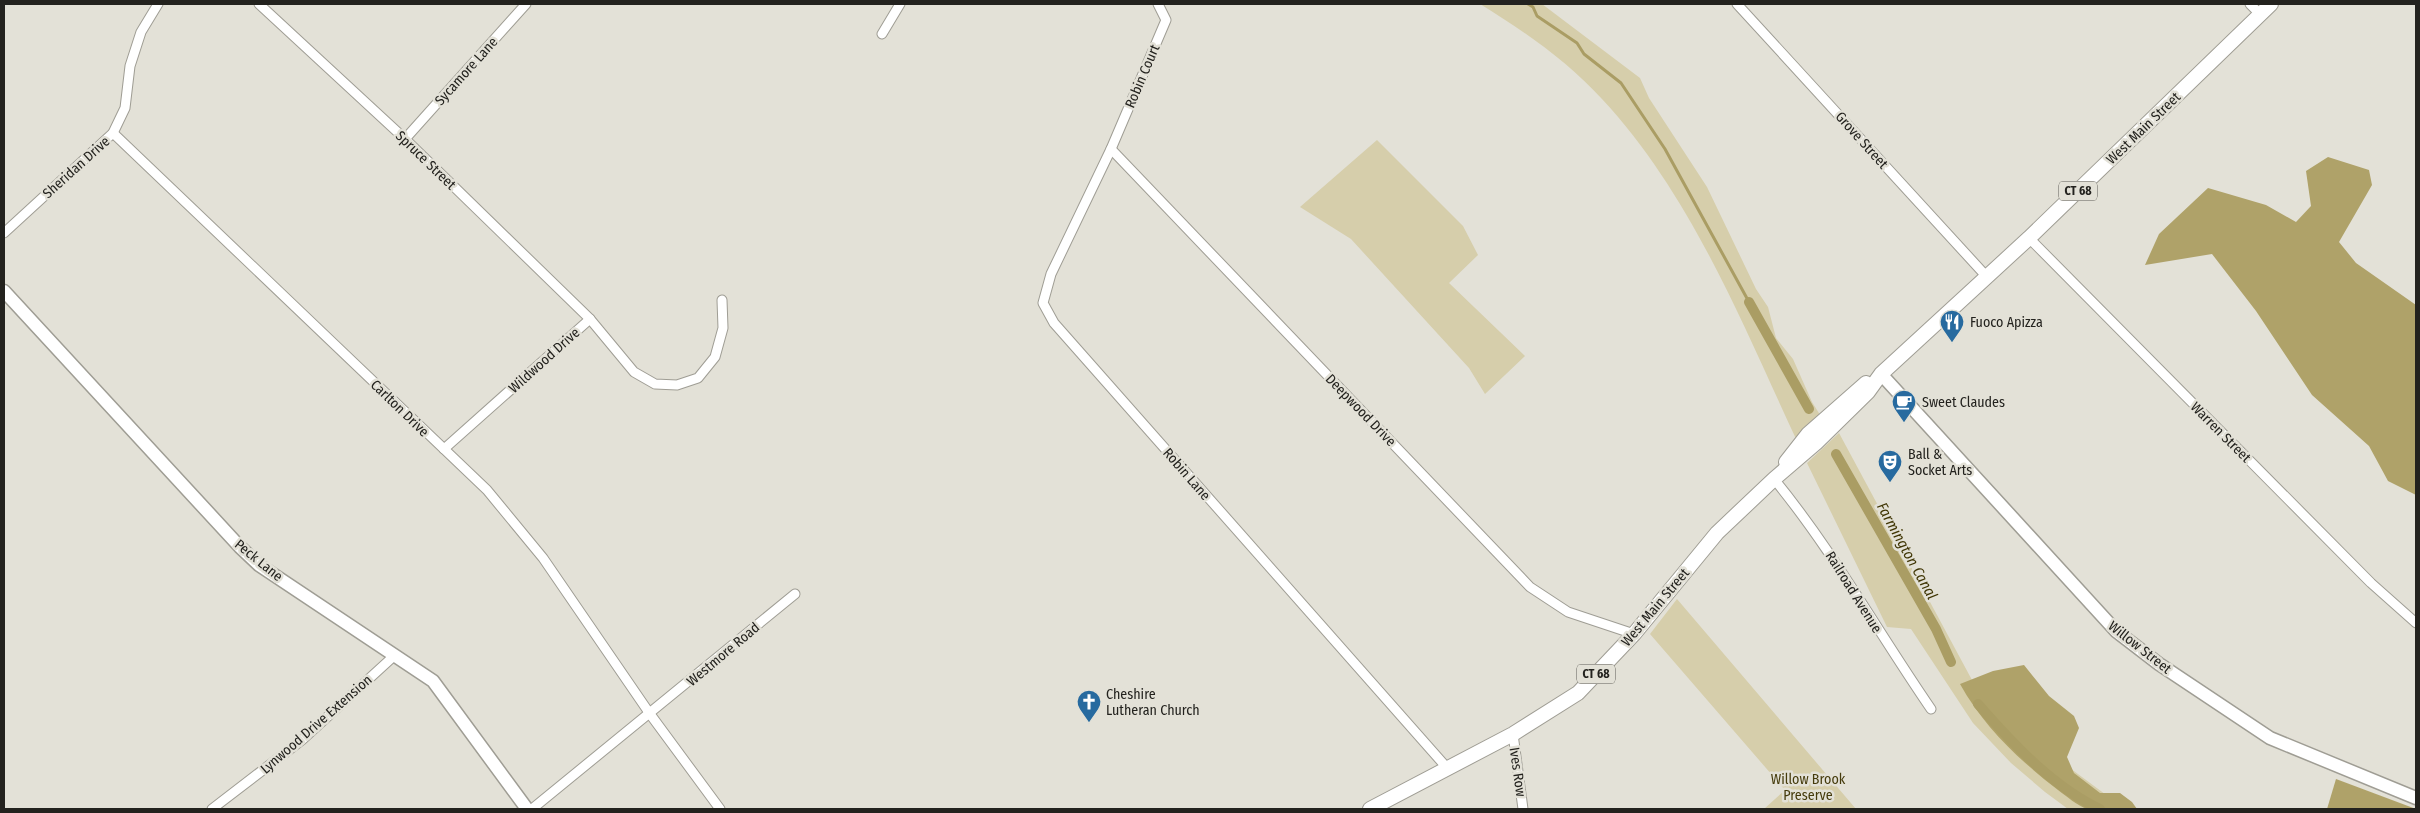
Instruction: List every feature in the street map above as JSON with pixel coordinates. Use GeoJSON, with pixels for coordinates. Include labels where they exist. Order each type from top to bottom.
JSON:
{"type":"FeatureCollection","features":[{"type":"Feature","properties":{"kind":"main road","name":"West Main Street"},"geometry":{"type":"LineString","coordinates":[[1370,809],[1513,734],[1578,693],[1634,634],[1717,533],[1774,479],[1800,442],[1872,377],[1881,374],[2029,238],[2271,4]]}},
{"type":"Feature","properties":{"kind":"street","name":"Sheridan Drive"},"geometry":{"type":"LineString","coordinates":[[4,233],[113,133],[125,108],[130,66],[141,32],[158,4]]}},
{"type":"Feature","properties":{"kind":"street","name":"Spruce Street"},"geometry":{"type":"LineString","coordinates":[[259,4],[405,139],[590,319]]}},
{"type":"Feature","properties":{"kind":"street","name":"Sycamore Lane"},"geometry":{"type":"LineString","coordinates":[[405,139],[526,4]]}},
{"type":"Feature","properties":{"kind":"street"},"geometry":{"type":"LineString","coordinates":[[882,34],[900,4]]}},
{"type":"Feature","properties":{"kind":"street","name":"Robin Court"},"geometry":{"type":"LineString","coordinates":[[1111,149],[1166,20],[1158,4]]}},
{"type":"Feature","properties":{"kind":"street","name":"Grove Street"},"geometry":{"type":"LineString","coordinates":[[1737,4],[1987,277]]}},
{"type":"Feature","properties":{"kind":"street"},"geometry":{"type":"LineString","coordinates":[[2250,4],[2260,14]]}},
{"type":"Feature","properties":{"kind":"street","name":"Carlton Drive"},"geometry":{"type":"LineString","coordinates":[[113,133],[487,490],[543,558],[650,714]]}},
{"type":"Feature","properties":{"kind":"street","name":"Deepwood Drive"},"geometry":{"type":"LineString","coordinates":[[1111,149],[1530,587],[1568,612],[1634,634]]}},
{"type":"Feature","properties":{"kind":"street","name":"Robin Lane"},"geometry":{"type":"LineString","coordinates":[[1111,149],[1051,274],[1043,303],[1054,323],[1448,769]]}},
{"type":"Feature","properties":{"kind":"street","name":"Warren Street"},"geometry":{"type":"LineString","coordinates":[[2029,238],[2371,583],[2416,623]]}},
{"type":"Feature","properties":{"kind":"street","name":"Peck Lane"},"geometry":{"type":"LineString","coordinates":[[4,291],[240,547],[259,564],[433,681],[527,809]]}},
{"type":"Feature","properties":{"kind":"street","name":"Wildwood Drive"},"geometry":{"type":"LineString","coordinates":[[444,449],[590,319],[634,372],[655,384],[677,386],[698,378],[715,357],[723,328],[722,300]]}},
{"type":"Feature","properties":{"kind":"street","name":"Willow Street"},"geometry":{"type":"LineString","coordinates":[[1881,374],[2116,631],[2159,664],[2270,738],[2416,798]]}},
{"type":"Feature","properties":{"kind":"street","name":"Railroad Avenue"},"geometry":{"type":"LineString","coordinates":[[1774,479],[1825,545],[1882,637],[1930,709]]}},
{"type":"Feature","properties":{"kind":"street","name":"Westmore Road"},"geometry":{"type":"LineString","coordinates":[[532,809],[796,594]]}},
{"type":"Feature","properties":{"kind":"street","name":"Lynwood Drive Extension"},"geometry":{"type":"LineString","coordinates":[[212,809],[302,740],[395,655]]}},
{"type":"Feature","properties":{"kind":"street"},"geometry":{"type":"LineString","coordinates":[[650,714],[720,809]]}},
{"type":"Feature","properties":{"kind":"street","name":"Ives Row"},"geometry":{"type":"LineString","coordinates":[[1513,734],[1523,809]]}},
{"type":"Feature","properties":{"kind":"green space"},"geometry":{"type":"Polygon","coordinates":[[[1480,4],[1542,4],[1640,78],[1649,98],[1707,187],[1756,289],[1768,307],[1776,338],[1793,359],[1812,402],[1822,418],[1797,441],[1713,262],[1663,177],[1634,137],[1589,85],[1560,59],[1480,4]]]}},
{"type":"Feature","properties":{"kind":"green space"},"geometry":{"type":"Polygon","coordinates":[[[1377,140],[1463,226],[1478,255],[1449,283],[1525,356],[1485,394],[1469,368],[1351,239],[1300,207],[1377,140]]]}},
{"type":"Feature","properties":{"kind":"green space"},"geometry":{"type":"Polygon","coordinates":[[[1839,433],[1972,680],[2043,748],[2125,809],[2068,809],[2045,792],[2011,763],[1973,723],[1911,629],[1887,627],[1807,463],[1839,433]]]}},
{"type":"Feature","properties":{"kind":"green space","name":"Willow Brook Preserve"},"geometry":{"type":"Polygon","coordinates":[[[1677,599],[1856,809],[1764,809],[1785,790],[1650,634],[1677,599]]]}},
{"type":"Feature","properties":{"kind":"shaded area"},"geometry":{"type":"Polygon","coordinates":[[[2328,157],[2369,170],[2372,185],[2339,242],[2356,263],[2416,305],[2416,495],[2388,481],[2369,446],[2312,395],[2256,311],[2212,254],[2145,265],[2159,234],[2208,188],[2266,205],[2296,222],[2311,206],[2306,171],[2328,157]]]}},
{"type":"Feature","properties":{"kind":"shaded area"},"geometry":{"type":"Polygon","coordinates":[[[2024,665],[2049,696],[2074,716],[2079,728],[2067,757],[2074,773],[2100,793],[2120,793],[2132,802],[2137,809],[2092,810],[2083,808],[2072,801],[2003,742],[1991,729],[1960,684],[1993,671],[2024,665]]]}},
{"type":"Feature","properties":{"kind":"shaded area"},"geometry":{"type":"Polygon","coordinates":[[[2336,779],[2416,809],[2327,809],[2336,779]]]}},
{"type":"Feature","properties":{"kind":"waterway"},"geometry":{"type":"LineString","coordinates":[[1528,4],[1533,7],[1537,16],[1577,43],[1584,54],[1621,83],[1665,149],[1749,302]]}},
{"type":"Feature","properties":{"kind":"waterway","name":"Farmington Canal"},"geometry":{"type":"LineString","coordinates":[[1749,302],[1809,409]]}},
{"type":"Feature","properties":{"kind":"waterway","name":"Farmington Canal"},"geometry":{"type":"LineString","coordinates":[[1836,454],[1936,629],[1951,662]]}},
{"type":"Feature","properties":{"kind":"waterway","name":"Farmington Canal"},"geometry":{"type":"LineString","coordinates":[[1978,704],[2034,763],[2066,789],[2100,809]]}},
{"type":"Feature","properties":{"kind":"place","name":"Fuoco Apizza"},"geometry":{"type":"Point","coordinates":[1952,343]}},
{"type":"Feature","properties":{"kind":"place","name":"Sweet Claudes"},"geometry":{"type":"Point","coordinates":[1904,423]}},
{"type":"Feature","properties":{"kind":"place","name":"Ball & Socket Arts"},"geometry":{"type":"Point","coordinates":[1890,483]}},
{"type":"Feature","properties":{"kind":"place","name":"Cheshire Lutheran Church"},"geometry":{"type":"Point","coordinates":[1089,723]}}]}
